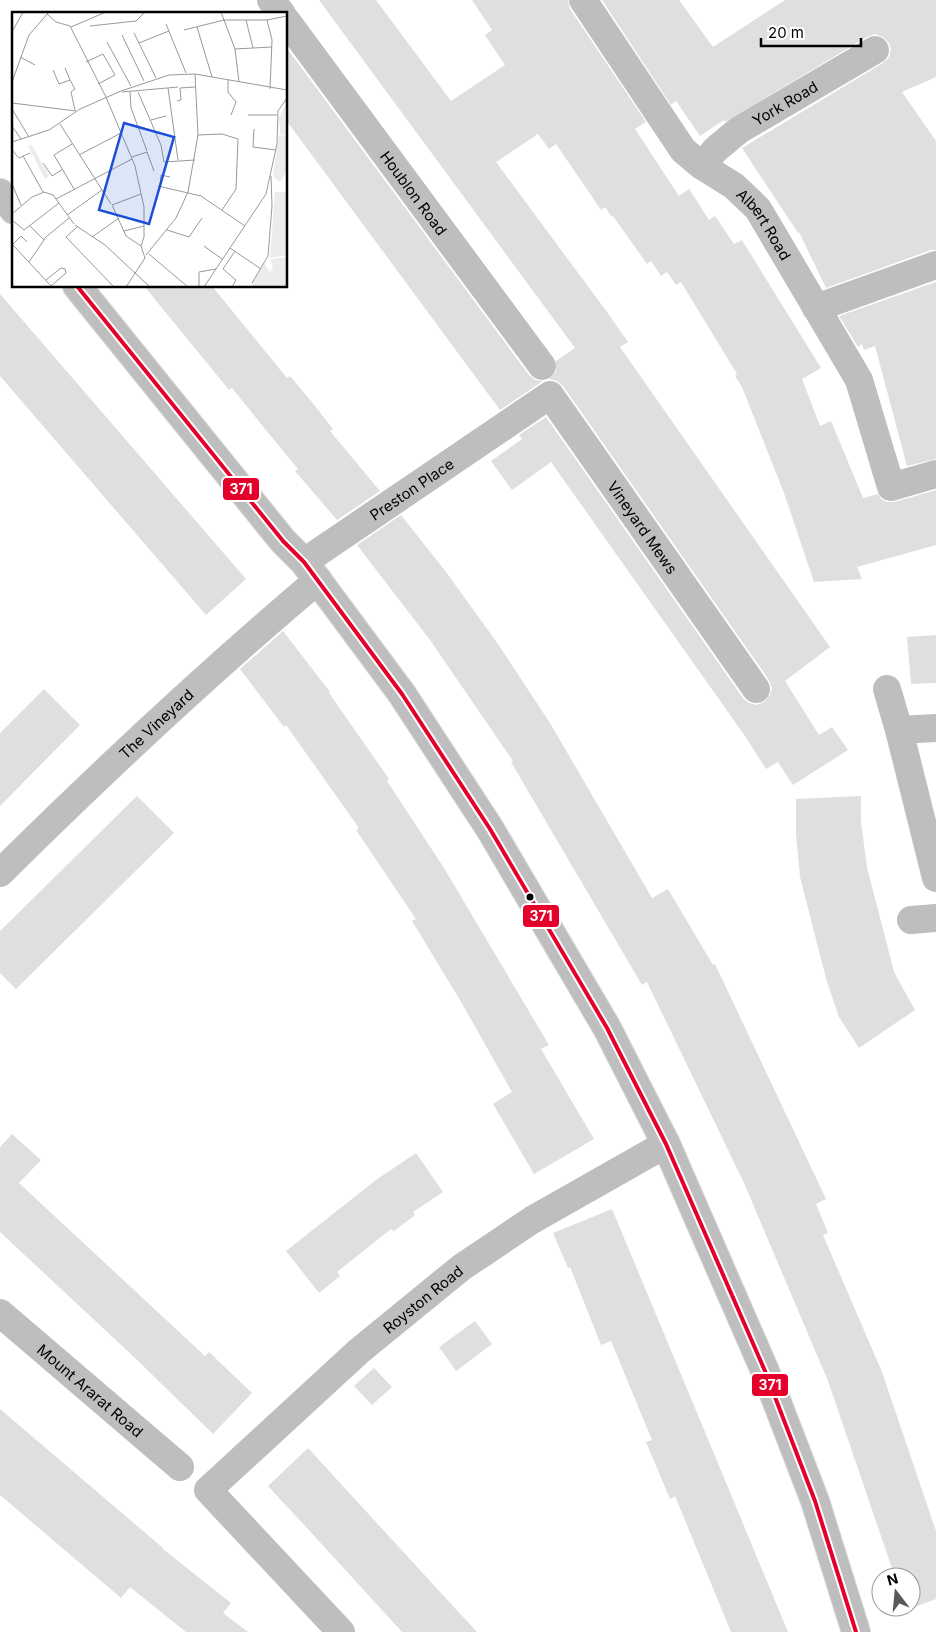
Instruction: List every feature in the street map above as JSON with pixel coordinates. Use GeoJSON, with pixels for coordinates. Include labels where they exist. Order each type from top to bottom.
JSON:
{"type":"FeatureCollection","features":[{"type":"Feature","properties":{"kind":"street"},"geometry":{"type":"LineString","coordinates":[[271,0],[280,12]]}},
{"type":"Feature","properties":{"kind":"street","name":"Albert Road"},"geometry":{"type":"LineString","coordinates":[[583,0],[683,150],[702,166],[734,186],[758,209],[859,380],[891,486],[936,474]]}},
{"type":"Feature","properties":{"kind":"street","name":"Houblon Road"},"geometry":{"type":"LineString","coordinates":[[288,23],[542,366]]}},
{"type":"Feature","properties":{"kind":"street","name":"York Road"},"geometry":{"type":"LineString","coordinates":[[702,166],[715,150],[739,130],[875,50]]}},
{"type":"Feature","properties":{"kind":"street"},"geometry":{"type":"LineString","coordinates":[[0,193],[12,208]]}},
{"type":"Feature","properties":{"kind":"street"},"geometry":{"type":"LineString","coordinates":[[816,308],[936,265]]}},
{"type":"Feature","properties":{"kind":"street"},"geometry":{"type":"LineString","coordinates":[[79,288],[283,541],[311,571],[402,694],[490,829],[607,1028],[666,1144],[772,1389],[815,1501],[856,1632]]}},
{"type":"Feature","properties":{"kind":"street","name":"Vineyard Mews"},"geometry":{"type":"LineString","coordinates":[[519,416],[550,395],[756,689]]}},
{"type":"Feature","properties":{"kind":"street","name":"Preston Place"},"geometry":{"type":"LineString","coordinates":[[311,571],[519,416]]}},
{"type":"Feature","properties":{"kind":"street","name":"The Vineyard"},"geometry":{"type":"LineString","coordinates":[[0,874],[80,794],[278,614],[311,571]]}},
{"type":"Feature","properties":{"kind":"street"},"geometry":{"type":"LineString","coordinates":[[887,689],[936,878]]}},
{"type":"Feature","properties":{"kind":"street"},"geometry":{"type":"LineString","coordinates":[[899,730],[936,728]]}},
{"type":"Feature","properties":{"kind":"street","name":"Royston Road"},"geometry":{"type":"LineString","coordinates":[[341,1632],[208,1490],[359,1351],[462,1267],[532,1220],[666,1144]]}},
{"type":"Feature","properties":{"kind":"street","name":"Mount Ararat Road"},"geometry":{"type":"LineString","coordinates":[[0,1313],[180,1467]]}},
{"type":"Feature","properties":{"kind":"building"},"geometry":{"type":"Polygon","coordinates":[[[319,0],[376,0],[451,101],[505,65],[485,35],[492,30],[472,0],[568,0],[570,9],[646,122],[635,129],[679,196],[689,189],[709,220],[715,216],[734,244],[742,240],[821,368],[802,379],[820,426],[831,421],[863,498],[878,494],[881,499],[887,502],[895,502],[936,490],[936,545],[857,567],[862,579],[814,582],[784,493],[742,387],[735,376],[737,374],[681,282],[676,285],[667,272],[661,276],[651,261],[647,264],[613,216],[605,207],[601,210],[556,144],[549,149],[538,134],[496,162],[628,342],[620,347],[830,647],[785,681],[819,735],[832,727],[848,750],[793,785],[778,762],[766,769],[745,736],[551,462],[512,490],[491,461],[522,439],[519,435],[546,417],[743,698],[749,703],[757,705],[765,701],[770,695],[772,688],[769,680],[563,386],[557,381],[549,379],[556,372],[556,361],[575,348],[319,0]]]}},
{"type":"Feature","properties":{"kind":"building"},"geometry":{"type":"Polygon","coordinates":[[[602,0],[679,0],[713,47],[785,0],[936,0],[936,77],[902,92],[936,141],[936,250],[931,250],[826,288],[799,232],[742,148],[883,63],[889,57],[891,49],[889,43],[883,37],[875,34],[867,37],[725,122],[724,120],[700,136],[676,101],[671,105],[602,0]]]}},
{"type":"Feature","properties":{"kind":"building"},"geometry":{"type":"Polygon","coordinates":[[[288,50],[529,375],[535,380],[543,381],[500,410],[288,123],[288,50]]]}},
{"type":"Feature","properties":{"kind":"building"},"geometry":{"type":"Polygon","coordinates":[[[936,282],[936,459],[907,466],[875,346],[864,350],[862,344],[858,347],[839,316],[936,282]]]}},
{"type":"Feature","properties":{"kind":"building"},"geometry":{"type":"Polygon","coordinates":[[[146,288],[214,288],[287,378],[290,376],[311,401],[333,429],[330,431],[380,491],[337,520],[295,471],[298,469],[232,388],[229,390],[146,288]]]}},
{"type":"Feature","properties":{"kind":"building"},"geometry":{"type":"Polygon","coordinates":[[[0,294],[246,579],[206,615],[0,376],[0,294]]]}},
{"type":"Feature","properties":{"kind":"building"},"geometry":{"type":"Polygon","coordinates":[[[401,515],[446,572],[498,644],[550,723],[652,898],[668,889],[713,965],[715,964],[826,1199],[816,1204],[828,1233],[823,1235],[882,1372],[936,1531],[936,1599],[921,1604],[921,1567],[892,1567],[828,1381],[744,1183],[647,982],[642,985],[511,762],[513,761],[430,640],[357,545],[401,515]]]}},
{"type":"Feature","properties":{"kind":"building"},"geometry":{"type":"Polygon","coordinates":[[[283,631],[330,692],[389,779],[387,781],[444,868],[549,1045],[541,1049],[594,1139],[534,1174],[493,1104],[512,1092],[460,1000],[412,921],[416,919],[356,830],[359,828],[286,725],[284,727],[240,669],[283,631]]]}},
{"type":"Feature","properties":{"kind":"building"},"geometry":{"type":"Polygon","coordinates":[[[936,635],[936,683],[911,684],[907,637],[936,635]]]}},
{"type":"Feature","properties":{"kind":"building"},"geometry":{"type":"Polygon","coordinates":[[[44,689],[80,725],[0,806],[0,733],[44,689]]]}},
{"type":"Feature","properties":{"kind":"building"},"geometry":{"type":"Polygon","coordinates":[[[137,796],[174,833],[16,989],[0,973],[0,931],[137,796]]]}},
{"type":"Feature","properties":{"kind":"building"},"geometry":{"type":"Polygon","coordinates":[[[861,796],[861,822],[867,867],[894,972],[915,1010],[859,1048],[839,1017],[827,982],[800,877],[796,834],[796,799],[861,796]]]}},
{"type":"Feature","properties":{"kind":"building"},"geometry":{"type":"Polygon","coordinates":[[[12,1134],[41,1160],[19,1183],[205,1356],[209,1352],[252,1393],[213,1434],[134,1357],[0,1232],[0,1147],[12,1134]]]}},
{"type":"Feature","properties":{"kind":"building"},"geometry":{"type":"Polygon","coordinates":[[[416,1153],[443,1192],[413,1212],[415,1215],[394,1231],[391,1229],[337,1272],[340,1276],[319,1293],[286,1251],[376,1180],[416,1153]]]}},
{"type":"Feature","properties":{"kind":"building"},"geometry":{"type":"Polygon","coordinates":[[[612,1209],[788,1632],[731,1632],[675,1496],[670,1499],[646,1442],[652,1440],[611,1341],[601,1345],[570,1267],[568,1268],[553,1233],[612,1209]]]}},
{"type":"Feature","properties":{"kind":"building"},"geometry":{"type":"Polygon","coordinates":[[[475,1321],[492,1344],[456,1371],[439,1347],[475,1321]]]}},
{"type":"Feature","properties":{"kind":"building"},"geometry":{"type":"Polygon","coordinates":[[[374,1368],[392,1387],[372,1405],[354,1386],[374,1368]]]}},
{"type":"Feature","properties":{"kind":"building"},"geometry":{"type":"Polygon","coordinates":[[[0,1409],[163,1549],[231,1603],[223,1613],[248,1632],[186,1632],[130,1587],[121,1598],[0,1495],[0,1409]]]}},
{"type":"Feature","properties":{"kind":"building"},"geometry":{"type":"Polygon","coordinates":[[[308,1448],[477,1632],[402,1632],[268,1486],[308,1448]]]}},
{"type":"Feature","properties":{"kind":"transit line","name":"371"},"geometry":{"type":"LineString","coordinates":[[79,288],[283,541],[304,562],[402,694],[490,829],[607,1028],[666,1144],[765,1371],[815,1501],[856,1632]]}}]}
